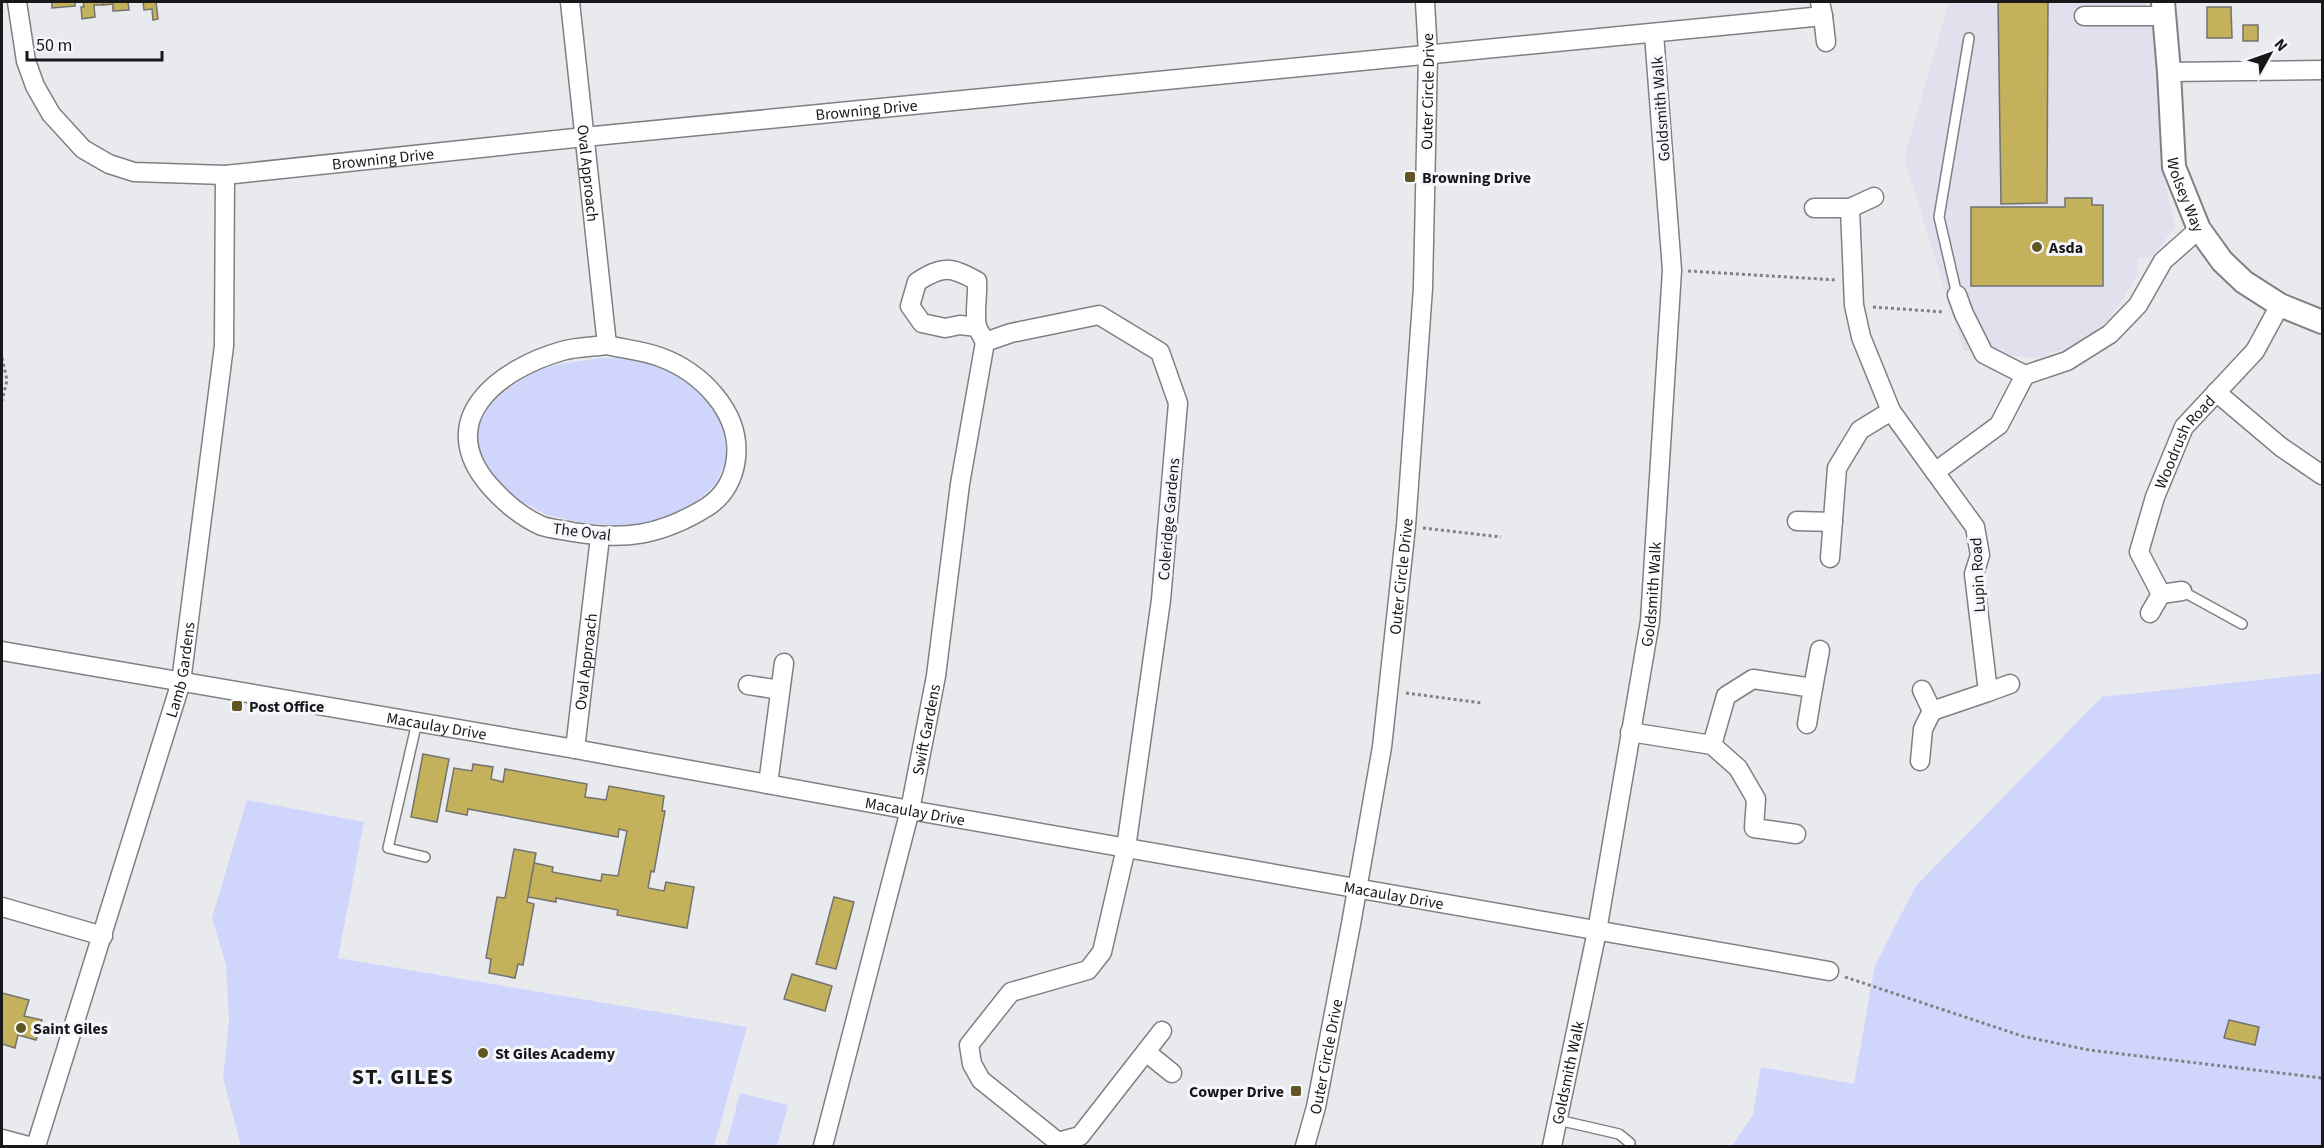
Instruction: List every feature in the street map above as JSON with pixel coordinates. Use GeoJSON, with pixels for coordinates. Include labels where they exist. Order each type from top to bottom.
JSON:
{"type":"FeatureCollection","features":[{"type":"Feature","properties":{"kind":"street","name":"Browning Drive"},"geometry":{"type":"LineString","coordinates":[[17,2],[26,61],[36,86],[51,114],[83,148],[109,164],[135,172],[225,175],[584,136],[1654,34],[1821,9],[1826,42]]}},
{"type":"Feature","properties":{"kind":"street","name":"Oval Approach"},"geometry":{"type":"LineString","coordinates":[[570,2],[607,345]]}},
{"type":"Feature","properties":{"kind":"street","name":"Outer Circle Drive"},"geometry":{"type":"LineString","coordinates":[[1305,1146],[1316,1107],[1382,747],[1406,526],[1423,288],[1428,54],[1425,2]]}},
{"type":"Feature","properties":{"kind":"street"},"geometry":{"type":"LineString","coordinates":[[2084,16],[2164,8]]}},
{"type":"Feature","properties":{"kind":"street","name":"Wolsey Way"},"geometry":{"type":"LineString","coordinates":[[2164,8],[2174,167],[2199,229],[2222,261],[2244,282],[2280,305],[2322,322]]}},
{"type":"Feature","properties":{"kind":"street","name":"Goldsmith Walk"},"geometry":{"type":"LineString","coordinates":[[1552,1146],[1597,932],[1650,621],[1672,270],[1654,34]]}},
{"type":"Feature","properties":{"kind":"street"},"geometry":{"type":"LineString","coordinates":[[2169,72],[2322,69]]}},
{"type":"Feature","properties":{"kind":"street","name":"Lamb Gardens"},"geometry":{"type":"LineString","coordinates":[[36,1146],[181,682],[225,346],[225,175]]}},
{"type":"Feature","properties":{"kind":"street"},"geometry":{"type":"LineString","coordinates":[[1814,208],[1850,208],[1874,197]]}},
{"type":"Feature","properties":{"kind":"street","name":"Lupin Road"},"geometry":{"type":"LineString","coordinates":[[1850,208],[1854,305],[1861,337],[1891,411],[1975,527],[1980,555],[1974,574],[1988,692]]}},
{"type":"Feature","properties":{"kind":"street"},"geometry":{"type":"LineString","coordinates":[[1935,472],[1999,425],[2025,375],[2067,361],[2110,334],[2138,305],[2163,261],[2199,229]]}},
{"type":"Feature","properties":{"kind":"street"},"geometry":{"type":"LineString","coordinates":[[1958,295],[1964,314],[1984,354],[2025,375]]}},
{"type":"Feature","properties":{"kind":"street","name":"Woodrush Road"},"geometry":{"type":"LineString","coordinates":[[2161,594],[2139,552],[2155,497],[2184,427],[2255,351],[2280,305]]}},
{"type":"Feature","properties":{"kind":"street","name":"Coleridge Gardens"},"geometry":{"type":"LineString","coordinates":[[981,335],[1011,333],[1099,315],[1160,352],[1178,403],[1161,600],[1126,848],[1102,952],[1088,970],[1011,992],[969,1045],[972,1064],[981,1080],[1057,1144]]}},
{"type":"Feature","properties":{"kind":"street","name":"Swift Gardens"},"geometry":{"type":"LineString","coordinates":[[823,1146],[910,810],[936,676],[981,335]]}},
{"type":"Feature","properties":{"kind":"street","name":"The Oval"},"geometry":{"type":"LineString","coordinates":[[607,345],[660,357],[695,376],[721,401],[734,428],[737,448],[735,465],[728,487],[713,503],[666,529],[636,536],[600,537],[542,526],[505,503],[475,468],[467,441],[472,410],[488,389],[528,364],[545,357],[563,351],[607,345]]}},
{"type":"Feature","properties":{"kind":"street"},"geometry":{"type":"LineString","coordinates":[[2216,392],[2281,447],[2322,475]]}},
{"type":"Feature","properties":{"kind":"street"},"geometry":{"type":"LineString","coordinates":[[1830,558],[1838,468],[1860,430],[1891,411]]}},
{"type":"Feature","properties":{"kind":"street"},"geometry":{"type":"LineString","coordinates":[[1797,521],[1833,522]]}},
{"type":"Feature","properties":{"kind":"street","name":"Oval Approach"},"geometry":{"type":"LineString","coordinates":[[575,749],[600,537]]}},
{"type":"Feature","properties":{"kind":"street"},"geometry":{"type":"LineString","coordinates":[[2150,613],[2161,594],[2182,591]]}},
{"type":"Feature","properties":{"kind":"street"},"geometry":{"type":"LineString","coordinates":[[1807,724],[1820,650]]}},
{"type":"Feature","properties":{"kind":"street","name":"Macaulay Drive"},"geometry":{"type":"LineString","coordinates":[[2,651],[575,749],[910,810],[1358,887],[1597,932],[1828,971]]}},
{"type":"Feature","properties":{"kind":"street"},"geometry":{"type":"LineString","coordinates":[[768,784],[784,663]]}},
{"type":"Feature","properties":{"kind":"street"},"geometry":{"type":"LineString","coordinates":[[1712,745],[1726,696],[1754,678],[1813,688]]}},
{"type":"Feature","properties":{"kind":"street"},"geometry":{"type":"LineString","coordinates":[[1920,761],[1923,729],[1932,711],[2010,684]]}},
{"type":"Feature","properties":{"kind":"street"},"geometry":{"type":"LineString","coordinates":[[748,685],[780,690]]}},
{"type":"Feature","properties":{"kind":"street"},"geometry":{"type":"LineString","coordinates":[[1922,690],[1932,711]]}},
{"type":"Feature","properties":{"kind":"street"},"geometry":{"type":"LineString","coordinates":[[1630,732],[1712,745],[1738,768],[1756,799],[1754,828],[1796,834]]}},
{"type":"Feature","properties":{"kind":"street"},"geometry":{"type":"LineString","coordinates":[[2,907],[103,936]]}},
{"type":"Feature","properties":{"kind":"street"},"geometry":{"type":"LineString","coordinates":[[1057,1144],[1080,1136],[1162,1031]]}},
{"type":"Feature","properties":{"kind":"street"},"geometry":{"type":"LineString","coordinates":[[1146,1052],[1172,1073]]}},
{"type":"Feature","properties":{"kind":"street"},"geometry":{"type":"LineString","coordinates":[[2,1139],[28,1146]]}},
{"type":"Feature","properties":{"kind":"lane"},"geometry":{"type":"LineString","coordinates":[[1958,295],[1939,217],[1969,38]]}},
{"type":"Feature","properties":{"kind":"lane"},"geometry":{"type":"LineString","coordinates":[[2182,591],[2242,624]]}},
{"type":"Feature","properties":{"kind":"lane"},"geometry":{"type":"LineString","coordinates":[[417,722],[388,849],[425,857]]}},
{"type":"Feature","properties":{"kind":"lane"},"geometry":{"type":"LineString","coordinates":[[1558,1120],[1619,1134],[1630,1143],[1629,1146]]}},
{"type":"Feature","properties":{"kind":"path"},"geometry":{"type":"LineString","coordinates":[[1672,270],[1854,280]]}},
{"type":"Feature","properties":{"kind":"path"},"geometry":{"type":"LineString","coordinates":[[1854,305],[1964,314]]}},
{"type":"Feature","properties":{"kind":"path"},"geometry":{"type":"LineString","coordinates":[[2,358],[7,380],[2,400]]}},
{"type":"Feature","properties":{"kind":"path"},"geometry":{"type":"LineString","coordinates":[[1406,526],[1501,537]]}},
{"type":"Feature","properties":{"kind":"path"},"geometry":{"type":"LineString","coordinates":[[1388,690],[1482,703]]}},
{"type":"Feature","properties":{"kind":"path"},"geometry":{"type":"LineString","coordinates":[[1828,971],[2022,1036],[2089,1050],[2322,1078]]}},
{"type":"Feature","properties":{"kind":"shaded area"},"geometry":{"type":"Polygon","coordinates":[[[1949,2],[2145,2],[2154,37],[2162,170],[2175,227],[2152,257],[2137,259],[2138,274],[2108,320],[2081,342],[2040,358],[1964,351],[1904,158],[1949,2]]]}},
{"type":"Feature","properties":{"kind":"shaded area"},"geometry":{"type":"Polygon","coordinates":[[[601,358],[630,359],[660,366],[689,382],[715,404],[724,431],[726,459],[716,484],[693,504],[662,520],[631,526],[588,524],[547,515],[509,495],[480,460],[477,429],[484,411],[505,391],[533,372],[559,364],[601,358]]]}},
{"type":"Feature","properties":{"kind":"shaded area"},"geometry":{"type":"Polygon","coordinates":[[[2322,673],[2322,1146],[1732,1146],[1753,1115],[1761,1067],[1854,1084],[1875,965],[1916,886],[2102,697],[2322,673]]]}},
{"type":"Feature","properties":{"kind":"shaded area","name":"St Giles Academy"},"geometry":{"type":"Polygon","coordinates":[[[247,800],[364,822],[338,958],[747,1027],[714,1146],[241,1146],[223,1078],[229,1021],[226,965],[212,918],[247,800]]]}},
{"type":"Feature","properties":{"kind":"shaded area"},"geometry":{"type":"Polygon","coordinates":[[[740,1093],[788,1105],[777,1146],[726,1146],[740,1093]]]}},
{"type":"Feature","properties":{"kind":"building"},"geometry":{"type":"Polygon","coordinates":[[[52,2],[75,2],[75,6],[52,8],[52,2]]]}},
{"type":"Feature","properties":{"kind":"building"},"geometry":{"type":"Polygon","coordinates":[[[83,2],[103,2],[104,5],[94,5],[95,17],[82,19],[83,2]]]}},
{"type":"Feature","properties":{"kind":"building"},"geometry":{"type":"Polygon","coordinates":[[[103,2],[128,2],[129,10],[113,11],[113,4],[104,5],[103,2]]]}},
{"type":"Feature","properties":{"kind":"building"},"geometry":{"type":"Polygon","coordinates":[[[143,2],[156,2],[158,19],[153,20],[152,9],[144,10],[143,2]]]}},
{"type":"Feature","properties":{"kind":"building"},"geometry":{"type":"Polygon","coordinates":[[[1998,2],[2048,2],[2047,203],[2001,204],[1998,2]]]}},
{"type":"Feature","properties":{"kind":"building"},"geometry":{"type":"Polygon","coordinates":[[[2207,7],[2231,7],[2232,38],[2207,38],[2207,7]]]}},
{"type":"Feature","properties":{"kind":"building"},"geometry":{"type":"Polygon","coordinates":[[[2243,25],[2258,25],[2258,41],[2243,41],[2243,25]]]}},
{"type":"Feature","properties":{"kind":"building","name":"Asda"},"geometry":{"type":"Polygon","coordinates":[[[2065,198],[2092,198],[2092,205],[2103,205],[2103,286],[1971,286],[1971,207],[2065,207],[2065,198]]]}},
{"type":"Feature","properties":{"kind":"building"},"geometry":{"type":"Polygon","coordinates":[[[423,754],[449,759],[437,822],[411,817],[423,754]]]}},
{"type":"Feature","properties":{"kind":"building"},"geometry":{"type":"Polygon","coordinates":[[[473,764],[493,767],[491,779],[503,782],[505,769],[587,784],[585,797],[606,800],[609,786],[664,796],[662,811],[665,811],[654,872],[651,871],[648,888],[664,891],[666,882],[694,887],[687,928],[617,915],[618,910],[556,898],[556,902],[528,897],[534,863],[553,867],[552,872],[601,881],[602,874],[618,876],[627,831],[619,829],[618,837],[468,809],[467,815],[446,811],[454,768],[472,771],[473,764]]]}},
{"type":"Feature","properties":{"kind":"building"},"geometry":{"type":"Polygon","coordinates":[[[514,849],[536,853],[527,902],[534,904],[523,965],[518,964],[515,978],[489,973],[491,959],[486,958],[497,897],[505,898],[514,849]]]}},
{"type":"Feature","properties":{"kind":"building"},"geometry":{"type":"Polygon","coordinates":[[[834,897],[854,902],[836,969],[816,964],[834,897]]]}},
{"type":"Feature","properties":{"kind":"building"},"geometry":{"type":"Polygon","coordinates":[[[792,974],[832,986],[825,1011],[784,999],[792,974]]]}},
{"type":"Feature","properties":{"kind":"building","name":"Saint Giles"},"geometry":{"type":"Polygon","coordinates":[[[2,993],[29,1000],[24,1016],[42,1020],[36,1040],[18,1035],[15,1048],[2,1044],[2,993]]]}},
{"type":"Feature","properties":{"kind":"building"},"geometry":{"type":"Polygon","coordinates":[[[2229,1020],[2259,1027],[2255,1045],[2224,1038],[2229,1020]]]}},
{"type":"Feature","properties":{"kind":"place","name":"Browning Drive"},"geometry":{"type":"Point","coordinates":[1410,177]}},
{"type":"Feature","properties":{"kind":"place","name":"Asda"},"geometry":{"type":"Point","coordinates":[2037,247]}},
{"type":"Feature","properties":{"kind":"place","name":"Post Office"},"geometry":{"type":"Point","coordinates":[237,706]}},
{"type":"Feature","properties":{"kind":"place","name":"Saint Giles"},"geometry":{"type":"Point","coordinates":[21,1028]}},
{"type":"Feature","properties":{"kind":"place","name":"St Giles Academy"},"geometry":{"type":"Point","coordinates":[483,1053]}},
{"type":"Feature","properties":{"kind":"place","name":"Cowper Drive"},"geometry":{"type":"Point","coordinates":[1296,1091]}},
{"type":"Feature","properties":{"kind":"district","name":"ST. GILES"},"geometry":{"type":"Point","coordinates":[403,1076]}}]}
